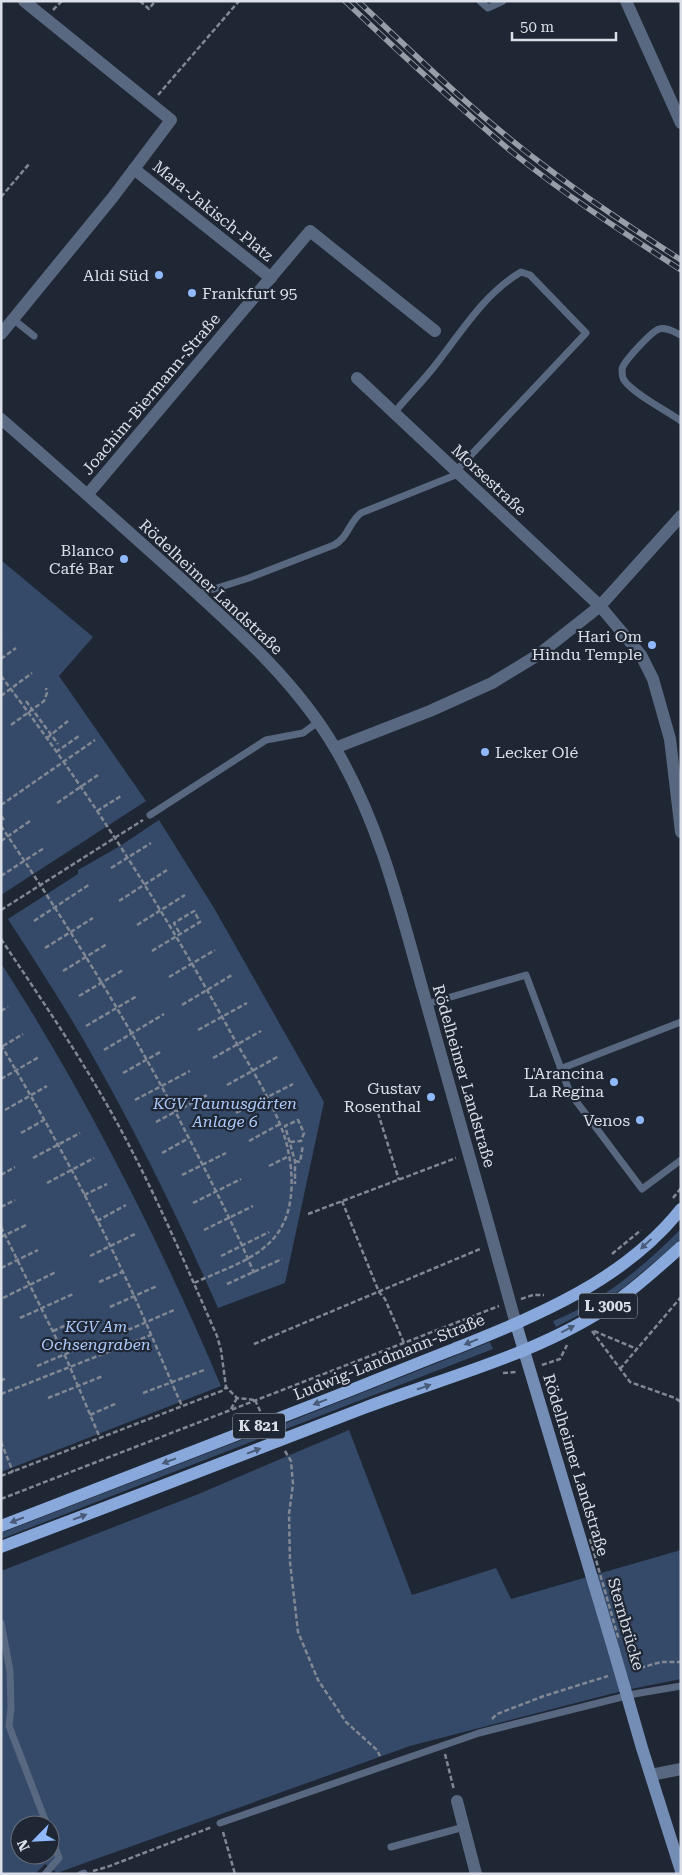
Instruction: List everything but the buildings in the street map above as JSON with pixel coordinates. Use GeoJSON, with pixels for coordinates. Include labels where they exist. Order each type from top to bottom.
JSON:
{"type":"FeatureCollection","features":[{"type":"Feature","properties":{"kind":"main road","name":"Ludwig-Landmann-Straße"},"geometry":{"type":"LineString","coordinates":[[1,1526],[516,1324],[566,1300],[602,1279],[638,1252],[681,1209]]}},
{"type":"Feature","properties":{"kind":"main road","name":"L 3005"},"geometry":{"type":"LineString","coordinates":[[524,1349],[580,1323],[613,1303],[645,1280],[681,1247]]}},
{"type":"Feature","properties":{"kind":"main road","name":"Rödelheimer Landstraße"},"geometry":{"type":"LineString","coordinates":[[516,1324],[547,1428],[587,1540],[626,1692],[681,1870]]}},
{"type":"Feature","properties":{"kind":"main road","name":"K 821"},"geometry":{"type":"LineString","coordinates":[[1,1547],[378,1404],[495,1362],[524,1349]]}},
{"type":"Feature","properties":{"kind":"street"},"geometry":{"type":"LineString","coordinates":[[1,334],[134,169],[171,120],[24,1]]}},
{"type":"Feature","properties":{"kind":"street"},"geometry":{"type":"LineString","coordinates":[[626,1],[677,103],[681,123]]}},
{"type":"Feature","properties":{"kind":"street","name":"Mara-Jakisch-Platz"},"geometry":{"type":"LineString","coordinates":[[134,169],[271,278]]}},
{"type":"Feature","properties":{"kind":"street","name":"Joachim-Biermann-Straße"},"geometry":{"type":"LineString","coordinates":[[88,494],[310,231],[435,332]]}},
{"type":"Feature","properties":{"kind":"street","name":"Morsestraße"},"geometry":{"type":"LineString","coordinates":[[357,378],[600,606],[641,655],[653,679],[670,739],[681,832]]}},
{"type":"Feature","properties":{"kind":"street","name":"Rödelheimer Landstraße"},"geometry":{"type":"LineString","coordinates":[[1,419],[88,494],[254,646],[285,680],[318,722],[335,748],[363,801],[378,841],[427,1004],[516,1324]]}},
{"type":"Feature","properties":{"kind":"street"},"geometry":{"type":"LineString","coordinates":[[335,748],[430,711],[492,683],[538,655],[600,606],[681,516]]}},
{"type":"Feature","properties":{"kind":"street"},"geometry":{"type":"LineString","coordinates":[[651,1775],[681,1769]]}},
{"type":"Feature","properties":{"kind":"street"},"geometry":{"type":"LineString","coordinates":[[457,1801],[476,1874]]}},
{"type":"Feature","properties":{"kind":"lane"},"geometry":{"type":"LineString","coordinates":[[480,1],[488,8],[503,1]]}},
{"type":"Feature","properties":{"kind":"lane"},"geometry":{"type":"LineString","coordinates":[[198,594],[257,575],[334,545],[344,538],[354,519],[361,513],[457,473],[586,334],[530,275],[522,272],[495,292],[463,327],[436,364],[394,413]]}},
{"type":"Feature","properties":{"kind":"lane"},"geometry":{"type":"LineString","coordinates":[[14,319],[34,336]]}},
{"type":"Feature","properties":{"kind":"lane"},"geometry":{"type":"LineString","coordinates":[[681,335],[669,329],[660,329],[653,333],[625,362],[622,370],[624,379],[633,390],[681,420]]}},
{"type":"Feature","properties":{"kind":"lane"},"geometry":{"type":"LineString","coordinates":[[150,815],[266,740],[303,734],[318,722]]}},
{"type":"Feature","properties":{"kind":"lane"},"geometry":{"type":"LineString","coordinates":[[427,1004],[526,975],[570,1093],[642,1189],[681,1160]]}},
{"type":"Feature","properties":{"kind":"lane"},"geometry":{"type":"LineString","coordinates":[[560,1069],[681,1022]]}},
{"type":"Feature","properties":{"kind":"lane"},"geometry":{"type":"LineString","coordinates":[[1,1623],[10,1671],[11,1708],[9,1726],[43,1815]]}},
{"type":"Feature","properties":{"kind":"lane"},"geometry":{"type":"LineString","coordinates":[[220,1823],[479,1733],[626,1692],[681,1686]]}},
{"type":"Feature","properties":{"kind":"lane"},"geometry":{"type":"LineString","coordinates":[[391,1847],[464,1827]]}},
{"type":"Feature","properties":{"kind":"path"},"geometry":{"type":"LineString","coordinates":[[140,1],[148,8],[155,1]]}},
{"type":"Feature","properties":{"kind":"path"},"geometry":{"type":"LineString","coordinates":[[150,104],[239,1]]}},
{"type":"Feature","properties":{"kind":"path"},"geometry":{"type":"LineString","coordinates":[[1,197],[29,164]]}},
{"type":"Feature","properties":{"kind":"path"},"geometry":{"type":"LineString","coordinates":[[1,659],[16,648]]}},
{"type":"Feature","properties":{"kind":"path"},"geometry":{"type":"LineString","coordinates":[[1,696],[32,673]]}},
{"type":"Feature","properties":{"kind":"path"},"geometry":{"type":"LineString","coordinates":[[1,676],[97,811],[160,911],[178,935]]}},
{"type":"Feature","properties":{"kind":"path"},"geometry":{"type":"LineString","coordinates":[[12,725],[44,701],[46,688]]}},
{"type":"Feature","properties":{"kind":"path"},"geometry":{"type":"LineString","coordinates":[[26,701],[58,744]]}},
{"type":"Feature","properties":{"kind":"path"},"geometry":{"type":"LineString","coordinates":[[46,738],[68,721]]}},
{"type":"Feature","properties":{"kind":"path"},"geometry":{"type":"LineString","coordinates":[[56,752],[79,736]]}},
{"type":"Feature","properties":{"kind":"path"},"geometry":{"type":"LineString","coordinates":[[1,805],[95,740]]}},
{"type":"Feature","properties":{"kind":"path"},"geometry":{"type":"LineString","coordinates":[[57,803],[98,775]]}},
{"type":"Feature","properties":{"kind":"path"},"geometry":{"type":"LineString","coordinates":[[97,811],[121,796]]}},
{"type":"Feature","properties":{"kind":"path"},"geometry":{"type":"LineString","coordinates":[[1,910],[150,815]]}},
{"type":"Feature","properties":{"kind":"path"},"geometry":{"type":"LineString","coordinates":[[1,816],[4,821]]}},
{"type":"Feature","properties":{"kind":"path"},"geometry":{"type":"LineString","coordinates":[[1,841],[30,821]]}},
{"type":"Feature","properties":{"kind":"path"},"geometry":{"type":"LineString","coordinates":[[1,826],[71,932],[147,1060],[203,1165],[254,1273]]}},
{"type":"Feature","properties":{"kind":"path"},"geometry":{"type":"LineString","coordinates":[[111,868],[151,843]]}},
{"type":"Feature","properties":{"kind":"path"},"geometry":{"type":"LineString","coordinates":[[1,876],[44,848]]}},
{"type":"Feature","properties":{"kind":"path"},"geometry":{"type":"LineString","coordinates":[[119,901],[167,870]]}},
{"type":"Feature","properties":{"kind":"path"},"geometry":{"type":"LineString","coordinates":[[34,921],[90,884]]}},
{"type":"Feature","properties":{"kind":"path"},"geometry":{"type":"LineString","coordinates":[[137,925],[184,895]]}},
{"type":"Feature","properties":{"kind":"path"},"geometry":{"type":"LineString","coordinates":[[152,951],[178,935],[200,922],[194,911],[174,923],[178,935],[280,1124],[289,1156],[292,1179],[290,1199],[283,1224],[273,1240],[248,1258],[194,1283]]}},
{"type":"Feature","properties":{"kind":"path"},"geometry":{"type":"LineString","coordinates":[[45,948],[93,918]]}},
{"type":"Feature","properties":{"kind":"path"},"geometry":{"type":"LineString","coordinates":[[1,939],[76,1051],[123,1135],[168,1224],[217,1336],[221,1350],[226,1387],[237,1398],[255,1400]]}},
{"type":"Feature","properties":{"kind":"path"},"geometry":{"type":"LineString","coordinates":[[64,971],[107,944]]}},
{"type":"Feature","properties":{"kind":"path"},"geometry":{"type":"LineString","coordinates":[[169,977],[215,950]]}},
{"type":"Feature","properties":{"kind":"path"},"geometry":{"type":"LineString","coordinates":[[79,996],[123,970]]}},
{"type":"Feature","properties":{"kind":"path"},"geometry":{"type":"LineString","coordinates":[[182,1005],[232,975]]}},
{"type":"Feature","properties":{"kind":"path"},"geometry":{"type":"LineString","coordinates":[[86,1026],[138,996]]}},
{"type":"Feature","properties":{"kind":"path"},"geometry":{"type":"LineString","coordinates":[[198,1030],[247,1003]]}},
{"type":"Feature","properties":{"kind":"path"},"geometry":{"type":"LineString","coordinates":[[1,1011],[8,1007]]}},
{"type":"Feature","properties":{"kind":"path"},"geometry":{"type":"LineString","coordinates":[[104,1050],[164,1014]]}},
{"type":"Feature","properties":{"kind":"path"},"geometry":{"type":"LineString","coordinates":[[213,1058],[261,1031]]}},
{"type":"Feature","properties":{"kind":"path"},"geometry":{"type":"LineString","coordinates":[[23,1034],[2,1046],[72,1170],[134,1296],[182,1406]]}},
{"type":"Feature","properties":{"kind":"path"},"geometry":{"type":"LineString","coordinates":[[123,1073],[162,1051]]}},
{"type":"Feature","properties":{"kind":"path"},"geometry":{"type":"LineString","coordinates":[[227,1085],[280,1056]]}},
{"type":"Feature","properties":{"kind":"path"},"geometry":{"type":"LineString","coordinates":[[1,1079],[38,1057]]}},
{"type":"Feature","properties":{"kind":"path"},"geometry":{"type":"LineString","coordinates":[[135,1100],[190,1071]]}},
{"type":"Feature","properties":{"kind":"path"},"geometry":{"type":"LineString","coordinates":[[236,1114],[293,1084]]}},
{"type":"Feature","properties":{"kind":"path"},"geometry":{"type":"LineString","coordinates":[[5,1110],[47,1086]]}},
{"type":"Feature","properties":{"kind":"path"},"geometry":{"type":"LineString","coordinates":[[156,1122],[209,1094]]}},
{"type":"Feature","properties":{"kind":"path"},"geometry":{"type":"LineString","coordinates":[[378,1113],[399,1180]]}},
{"type":"Feature","properties":{"kind":"path"},"geometry":{"type":"LineString","coordinates":[[21,1133],[44,1120]]}},
{"type":"Feature","properties":{"kind":"path"},"geometry":{"type":"LineString","coordinates":[[290,1142],[301,1141],[304,1133],[298,1120],[285,1126],[295,1161],[295,1184]]}},
{"type":"Feature","properties":{"kind":"path"},"geometry":{"type":"LineString","coordinates":[[249,1141],[280,1124]]}},
{"type":"Feature","properties":{"kind":"path"},"geometry":{"type":"LineString","coordinates":[[33,1158],[80,1133]]}},
{"type":"Feature","properties":{"kind":"path"},"geometry":{"type":"LineString","coordinates":[[162,1153],[189,1138]]}},
{"type":"Feature","properties":{"kind":"path"},"geometry":{"type":"LineString","coordinates":[[295,1161],[300,1162],[303,1144]]}},
{"type":"Feature","properties":{"kind":"path"},"geometry":{"type":"LineString","coordinates":[[182,1175],[226,1153]]}},
{"type":"Feature","properties":{"kind":"path"},"geometry":{"type":"LineString","coordinates":[[308,1214],[469,1153]]}},
{"type":"Feature","properties":{"kind":"path"},"geometry":{"type":"LineString","coordinates":[[269,1166],[289,1156]]}},
{"type":"Feature","properties":{"kind":"path"},"geometry":{"type":"LineString","coordinates":[[47,1182],[94,1158]]}},
{"type":"Feature","properties":{"kind":"path"},"geometry":{"type":"LineString","coordinates":[[1,1175],[15,1167]]}},
{"type":"Feature","properties":{"kind":"path"},"geometry":{"type":"LineString","coordinates":[[193,1203],[241,1179]]}},
{"type":"Feature","properties":{"kind":"path"},"geometry":{"type":"LineString","coordinates":[[84,1195],[107,1184]]}},
{"type":"Feature","properties":{"kind":"path"},"geometry":{"type":"LineString","coordinates":[[667,1204],[681,1188]]}},
{"type":"Feature","properties":{"kind":"path"},"geometry":{"type":"LineString","coordinates":[[1,1207],[15,1200]]}},
{"type":"Feature","properties":{"kind":"path"},"geometry":{"type":"LineString","coordinates":[[342,1201],[379,1292],[385,1299],[404,1343]]}},
{"type":"Feature","properties":{"kind":"path"},"geometry":{"type":"LineString","coordinates":[[97,1221],[126,1205]]}},
{"type":"Feature","properties":{"kind":"path"},"geometry":{"type":"LineString","coordinates":[[204,1230],[253,1206]]}},
{"type":"Feature","properties":{"kind":"path"},"geometry":{"type":"LineString","coordinates":[[1,1238],[26,1225]]}},
{"type":"Feature","properties":{"kind":"path"},"geometry":{"type":"LineString","coordinates":[[1,1227],[31,1284],[64,1354],[100,1438]]}},
{"type":"Feature","properties":{"kind":"path"},"geometry":{"type":"LineString","coordinates":[[606,1259],[642,1229]]}},
{"type":"Feature","properties":{"kind":"path"},"geometry":{"type":"LineString","coordinates":[[221,1256],[269,1232]]}},
{"type":"Feature","properties":{"kind":"path"},"geometry":{"type":"LineString","coordinates":[[90,1256],[137,1233]]}},
{"type":"Feature","properties":{"kind":"path"},"geometry":{"type":"LineString","coordinates":[[254,1344],[480,1249]]}},
{"type":"Feature","properties":{"kind":"path"},"geometry":{"type":"LineString","coordinates":[[1,1268],[38,1250]]}},
{"type":"Feature","properties":{"kind":"path"},"geometry":{"type":"LineString","coordinates":[[228,1284],[282,1259]]}},
{"type":"Feature","properties":{"kind":"path"},"geometry":{"type":"LineString","coordinates":[[3,1298],[56,1272]]}},
{"type":"Feature","properties":{"kind":"path"},"geometry":{"type":"LineString","coordinates":[[99,1282],[122,1272]]}},
{"type":"Feature","properties":{"kind":"path"},"geometry":{"type":"LineString","coordinates":[[110,1307],[157,1286]]}},
{"type":"Feature","properties":{"kind":"path"},"geometry":{"type":"LineString","coordinates":[[20,1318],[72,1294]]}},
{"type":"Feature","properties":{"kind":"path"},"geometry":{"type":"LineString","coordinates":[[533,1295],[548,1296]]}},
{"type":"Feature","properties":{"kind":"path"},"geometry":{"type":"LineString","coordinates":[[620,1369],[681,1297]]}},
{"type":"Feature","properties":{"kind":"path"},"geometry":{"type":"LineString","coordinates":[[121,1333],[174,1310]]}},
{"type":"Feature","properties":{"kind":"path"},"geometry":{"type":"LineString","coordinates":[[1,1498],[487,1310]]}},
{"type":"Feature","properties":{"kind":"path"},"geometry":{"type":"LineString","coordinates":[[53,1331],[78,1320]]}},
{"type":"Feature","properties":{"kind":"path"},"geometry":{"type":"LineString","coordinates":[[637,1349],[592,1330],[630,1382],[675,1398],[681,1402]]}},
{"type":"Feature","properties":{"kind":"path"},"geometry":{"type":"LineString","coordinates":[[1,1394],[151,1334]]}},
{"type":"Feature","properties":{"kind":"path"},"geometry":{"type":"LineString","coordinates":[[37,1366],[89,1344]]}},
{"type":"Feature","properties":{"kind":"path"},"geometry":{"type":"LineString","coordinates":[[530,1369],[560,1359]]}},
{"type":"Feature","properties":{"kind":"path"},"geometry":{"type":"LineString","coordinates":[[143,1393],[204,1370]]}},
{"type":"Feature","properties":{"kind":"path"},"geometry":{"type":"LineString","coordinates":[[48,1398],[103,1376]]}},
{"type":"Feature","properties":{"kind":"path"},"geometry":{"type":"LineString","coordinates":[[1,1380],[5,1379]]}},
{"type":"Feature","properties":{"kind":"path"},"geometry":{"type":"LineString","coordinates":[[1,1476],[224,1390],[226,1387]]}},
{"type":"Feature","properties":{"kind":"path"},"geometry":{"type":"LineString","coordinates":[[230,1410],[237,1398]]}},
{"type":"Feature","properties":{"kind":"path"},"geometry":{"type":"LineString","coordinates":[[90,1415],[115,1404]]}},
{"type":"Feature","properties":{"kind":"path"},"geometry":{"type":"LineString","coordinates":[[1,1442],[13,1472]]}},
{"type":"Feature","properties":{"kind":"path"},"geometry":{"type":"LineString","coordinates":[[283,1449],[291,1461],[292,1468],[293,1484],[289,1514],[290,1543],[293,1596],[298,1632],[318,1680],[346,1722],[377,1750],[384,1767]]}},
{"type":"Feature","properties":{"kind":"path","name":"Sternbrücke"},"geometry":{"type":"LineString","coordinates":[[587,1540],[619,1641]]}},
{"type":"Feature","properties":{"kind":"path"},"geometry":{"type":"LineString","coordinates":[[625,1672],[661,1662],[681,1662]]}},
{"type":"Feature","properties":{"kind":"path"},"geometry":{"type":"LineString","coordinates":[[479,1733],[497,1714],[544,1696],[616,1674]]}},
{"type":"Feature","properties":{"kind":"path"},"geometry":{"type":"LineString","coordinates":[[444,1746],[457,1801]]}},
{"type":"Feature","properties":{"kind":"path"},"geometry":{"type":"LineString","coordinates":[[83,1874],[107,1868],[220,1823],[236,1874]]}},
{"type":"Feature","properties":{"kind":"green space"},"geometry":{"type":"Polygon","coordinates":[[[1,560],[93,637],[59,676],[146,801],[1,895],[1,560]]]}},
{"type":"Feature","properties":{"kind":"green space","name":"KGV Taunusgärten Anlage 6"},"geometry":{"type":"Polygon","coordinates":[[[159,820],[214,908],[324,1102],[285,1283],[218,1308],[190,1245],[113,1092],[75,1026],[8,919],[78,874],[78,870],[120,846],[159,820]]]}},
{"type":"Feature","properties":{"kind":"green space","name":"KGV Am Ochsengraben"},"geometry":{"type":"Polygon","coordinates":[[[1,963],[63,1065],[120,1170],[173,1277],[221,1386],[1,1472],[1,963]]]}},
{"type":"Feature","properties":{"kind":"green space"},"geometry":{"type":"Polygon","coordinates":[[[681,1229],[681,1239],[622,1289],[587,1311],[556,1327],[553,1321],[588,1304],[622,1282],[681,1229]]]}},
{"type":"Feature","properties":{"kind":"green space"},"geometry":{"type":"Polygon","coordinates":[[[490,1342],[493,1349],[273,1434],[271,1429],[490,1342]]]}},
{"type":"Feature","properties":{"kind":"green space"},"geometry":{"type":"Polygon","coordinates":[[[349,1430],[412,1595],[496,1568],[511,1599],[681,1550],[681,1679],[626,1690],[410,1746],[57,1873],[46,1865],[60,1865],[60,1815],[10,1815],[10,1865],[44,1865],[35,1874],[1,1874],[1,1571],[196,1495],[349,1430]]]}},
{"type":"Feature","properties":{"kind":"green space"},"geometry":{"type":"Polygon","coordinates":[[[259,1433],[261,1438],[1,1539],[1,1533],[259,1433]]]}},
{"type":"Feature","properties":{"kind":"railway"},"geometry":{"type":"LineString","coordinates":[[345,1],[512,152],[616,228],[681,270]]}},
{"type":"Feature","properties":{"kind":"railway"},"geometry":{"type":"LineString","coordinates":[[358,1],[450,87],[521,148],[595,203],[681,260]]}},
{"type":"Feature","properties":{"kind":"place","name":"Aldi Süd"},"geometry":{"type":"Point","coordinates":[159,275]}},
{"type":"Feature","properties":{"kind":"place","name":"Frankfurt 95"},"geometry":{"type":"Point","coordinates":[192,293]}},
{"type":"Feature","properties":{"kind":"place","name":"Blanco Café Bar"},"geometry":{"type":"Point","coordinates":[124,559]}},
{"type":"Feature","properties":{"kind":"place","name":"Hari Om Hindu Temple"},"geometry":{"type":"Point","coordinates":[652,645]}},
{"type":"Feature","properties":{"kind":"place","name":"Lecker Olé"},"geometry":{"type":"Point","coordinates":[485,752]}},
{"type":"Feature","properties":{"kind":"place","name":"L'Arancina La Regina"},"geometry":{"type":"Point","coordinates":[614,1082]}},
{"type":"Feature","properties":{"kind":"place","name":"Gustav Rosenthal"},"geometry":{"type":"Point","coordinates":[431,1097]}},
{"type":"Feature","properties":{"kind":"place","name":"Venos"},"geometry":{"type":"Point","coordinates":[640,1120]}}]}
